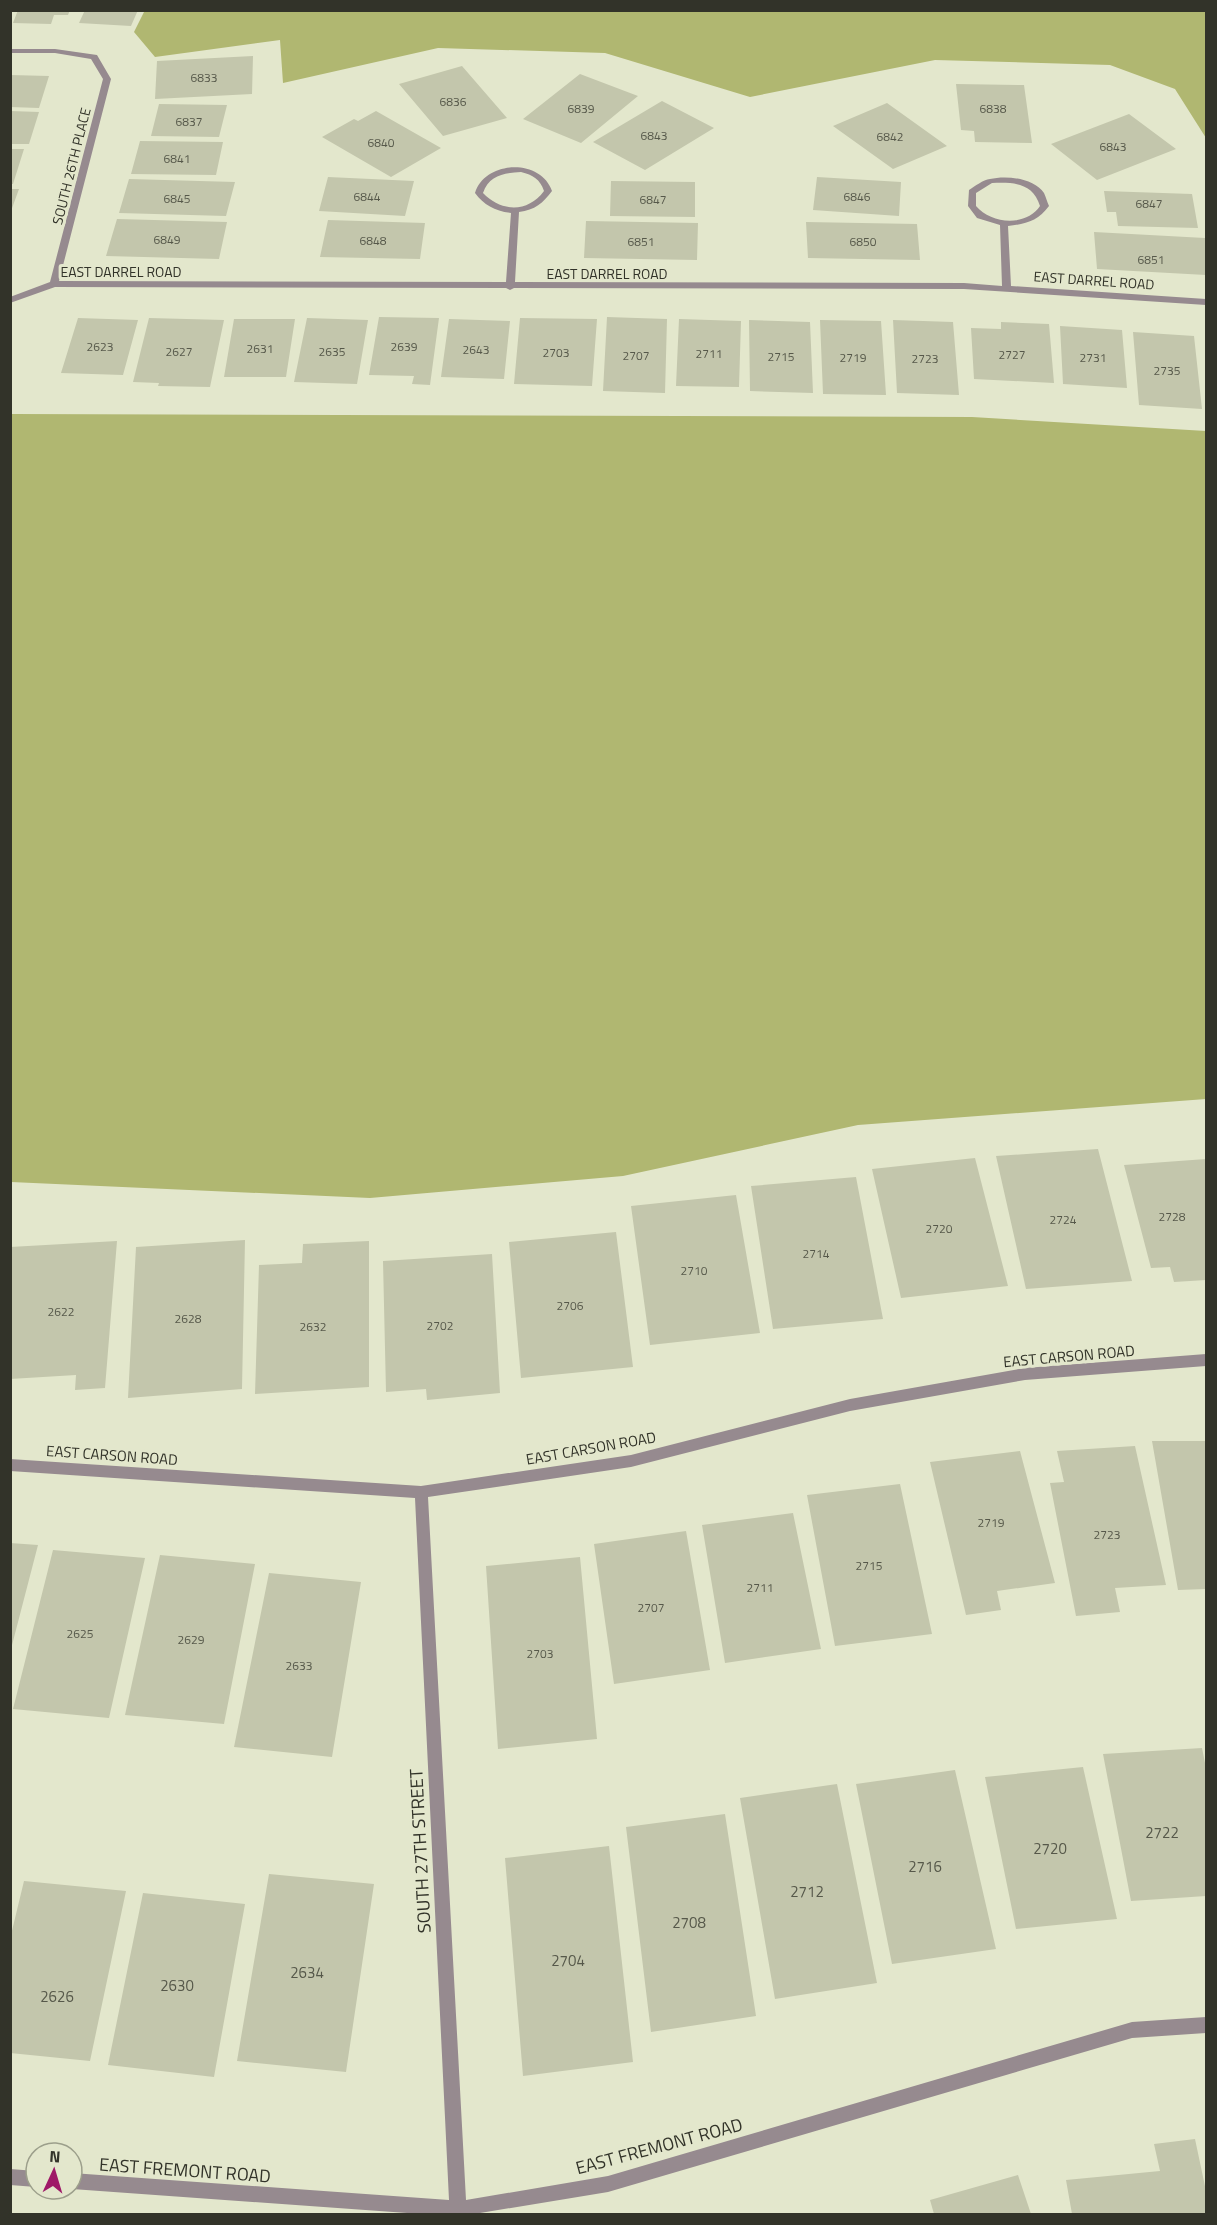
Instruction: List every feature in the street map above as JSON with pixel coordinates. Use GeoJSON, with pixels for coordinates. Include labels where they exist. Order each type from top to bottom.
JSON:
{"type":"FeatureCollection","features":[{"type":"Feature","properties":{"kind":"street","name":"SOUTH 26TH PLACE"},"geometry":{"type":"LineString","coordinates":[[10,51],[56,51],[94,57],[107,79],[54,284]]}},
{"type":"Feature","properties":{"kind":"street"},"geometry":{"type":"LineString","coordinates":[[521,170],[536,174],[546,181],[548,191],[543,201],[531,208],[514,210],[498,209],[485,202],[479,193],[481,184],[489,175],[521,170]]}},
{"type":"Feature","properties":{"kind":"street"},"geometry":{"type":"LineString","coordinates":[[1003,180],[1029,186],[1038,192],[1044,200],[1044,208],[1040,215],[1024,222],[1004,224],[990,220],[972,208],[970,200],[972,192],[990,181],[1003,180]]}},
{"type":"Feature","properties":{"kind":"street"},"geometry":{"type":"LineString","coordinates":[[510,287],[514,210]]}},
{"type":"Feature","properties":{"kind":"street"},"geometry":{"type":"LineString","coordinates":[[1004,224],[1007,289]]}},
{"type":"Feature","properties":{"kind":"street","name":"EAST DARREL ROAD"},"geometry":{"type":"LineString","coordinates":[[10,300],[54,284],[510,287],[883,286],[1007,289],[1206,302]]}},
{"type":"Feature","properties":{"kind":"street","name":"EAST CARSON ROAD"},"geometry":{"type":"LineString","coordinates":[[10,1465],[422,1492],[631,1461],[850,1405],[1013,1376],[1206,1360]]}},
{"type":"Feature","properties":{"kind":"street","name":"SOUTH 27TH STREET"},"geometry":{"type":"LineString","coordinates":[[422,1492],[458,2209]]}},
{"type":"Feature","properties":{"kind":"street","name":"EAST FREMONT ROAD"},"geometry":{"type":"LineString","coordinates":[[84,2182],[458,2209],[608,2184],[1132,2030],[1206,2025]]}},
{"type":"Feature","properties":{"kind":"green space"},"geometry":{"type":"Polygon","coordinates":[[[145,10],[1206,11],[1206,138],[1175,89],[1110,65],[935,60],[750,97],[605,53],[438,48],[283,83],[280,40],[155,57],[134,32],[145,10]]]}},
{"type":"Feature","properties":{"kind":"green space"},"geometry":{"type":"Polygon","coordinates":[[[11,414],[972,417],[1206,431],[1206,1099],[858,1125],[623,1176],[370,1198],[11,1182],[11,414]]]}},
{"type":"Feature","properties":{"kind":"building"},"geometry":{"type":"Polygon","coordinates":[[[18,10],[70,10],[68,15],[54,15],[51,24],[13,23],[18,10]]]}},
{"type":"Feature","properties":{"kind":"building"},"geometry":{"type":"Polygon","coordinates":[[[85,10],[138,10],[131,26],[79,23],[85,10]]]}},
{"type":"Feature","properties":{"kind":"building"},"geometry":{"type":"Polygon","coordinates":[[[253,56],[252,94],[155,99],[157,61],[253,56]]]}},
{"type":"Feature","properties":{"kind":"building"},"geometry":{"type":"Polygon","coordinates":[[[462,66],[507,118],[443,136],[399,84],[462,66]]]}},
{"type":"Feature","properties":{"kind":"building"},"geometry":{"type":"Polygon","coordinates":[[[580,74],[638,96],[581,143],[523,119],[580,74]]]}},
{"type":"Feature","properties":{"kind":"building"},"geometry":{"type":"Polygon","coordinates":[[[10,75],[49,76],[39,108],[10,107],[10,75]]]}},
{"type":"Feature","properties":{"kind":"building"},"geometry":{"type":"Polygon","coordinates":[[[956,84],[1024,85],[1032,143],[975,142],[974,131],[961,130],[956,84]]]}},
{"type":"Feature","properties":{"kind":"building"},"geometry":{"type":"Polygon","coordinates":[[[662,101],[714,128],[645,170],[593,142],[662,101]]]}},
{"type":"Feature","properties":{"kind":"building"},"geometry":{"type":"Polygon","coordinates":[[[887,103],[947,146],[893,169],[833,126],[887,103]]]}},
{"type":"Feature","properties":{"kind":"building"},"geometry":{"type":"Polygon","coordinates":[[[159,104],[227,105],[219,137],[151,136],[159,104]]]}},
{"type":"Feature","properties":{"kind":"building"},"geometry":{"type":"Polygon","coordinates":[[[10,111],[39,112],[29,144],[10,144],[10,111]]]}},
{"type":"Feature","properties":{"kind":"building"},"geometry":{"type":"Polygon","coordinates":[[[376,111],[441,148],[391,177],[322,137],[354,119],[358,121],[376,111]]]}},
{"type":"Feature","properties":{"kind":"building"},"geometry":{"type":"Polygon","coordinates":[[[1129,114],[1176,149],[1097,180],[1051,144],[1129,114]]]}},
{"type":"Feature","properties":{"kind":"building"},"geometry":{"type":"Polygon","coordinates":[[[140,141],[223,142],[216,175],[131,174],[140,141]]]}},
{"type":"Feature","properties":{"kind":"building"},"geometry":{"type":"Polygon","coordinates":[[[10,149],[24,149],[13,184],[10,184],[10,149]]]}},
{"type":"Feature","properties":{"kind":"building"},"geometry":{"type":"Polygon","coordinates":[[[328,177],[414,181],[405,216],[319,211],[328,177]]]}},
{"type":"Feature","properties":{"kind":"building"},"geometry":{"type":"Polygon","coordinates":[[[817,177],[901,182],[899,216],[813,210],[817,177]]]}},
{"type":"Feature","properties":{"kind":"building"},"geometry":{"type":"Polygon","coordinates":[[[129,179],[235,182],[226,216],[119,213],[129,179]]]}},
{"type":"Feature","properties":{"kind":"building"},"geometry":{"type":"Polygon","coordinates":[[[611,181],[695,182],[695,217],[610,216],[611,181]]]}},
{"type":"Feature","properties":{"kind":"building"},"geometry":{"type":"Polygon","coordinates":[[[10,189],[19,189],[11,211],[10,210],[10,189]]]}},
{"type":"Feature","properties":{"kind":"building"},"geometry":{"type":"Polygon","coordinates":[[[1104,191],[1192,194],[1198,228],[1118,226],[1116,212],[1107,212],[1104,191]]]}},
{"type":"Feature","properties":{"kind":"building"},"geometry":{"type":"Polygon","coordinates":[[[117,219],[227,222],[219,259],[106,256],[117,219]]]}},
{"type":"Feature","properties":{"kind":"building"},"geometry":{"type":"Polygon","coordinates":[[[328,220],[425,223],[420,259],[320,257],[328,220]]]}},
{"type":"Feature","properties":{"kind":"building"},"geometry":{"type":"Polygon","coordinates":[[[586,221],[698,223],[697,260],[584,258],[586,221]]]}},
{"type":"Feature","properties":{"kind":"building"},"geometry":{"type":"Polygon","coordinates":[[[806,222],[917,224],[920,260],[808,258],[806,222]]]}},
{"type":"Feature","properties":{"kind":"building"},"geometry":{"type":"Polygon","coordinates":[[[1094,232],[1205,238],[1206,275],[1097,269],[1094,232]]]}},
{"type":"Feature","properties":{"kind":"building"},"geometry":{"type":"Polygon","coordinates":[[[379,317],[439,318],[430,385],[412,384],[414,376],[369,375],[379,317]]]}},
{"type":"Feature","properties":{"kind":"building"},"geometry":{"type":"Polygon","coordinates":[[[607,317],[667,319],[665,393],[603,391],[607,317]]]}},
{"type":"Feature","properties":{"kind":"building"},"geometry":{"type":"Polygon","coordinates":[[[78,318],[138,320],[123,375],[61,373],[78,318]]]}},
{"type":"Feature","properties":{"kind":"building"},"geometry":{"type":"Polygon","coordinates":[[[149,318],[224,320],[210,387],[158,386],[159,383],[133,382],[149,318]]]}},
{"type":"Feature","properties":{"kind":"building"},"geometry":{"type":"Polygon","coordinates":[[[307,318],[368,320],[357,384],[294,382],[307,318]]]}},
{"type":"Feature","properties":{"kind":"building"},"geometry":{"type":"Polygon","coordinates":[[[520,318],[597,319],[592,386],[514,384],[520,318]]]}},
{"type":"Feature","properties":{"kind":"building"},"geometry":{"type":"Polygon","coordinates":[[[234,319],[295,319],[286,377],[224,377],[234,319]]]}},
{"type":"Feature","properties":{"kind":"building"},"geometry":{"type":"Polygon","coordinates":[[[449,319],[510,321],[504,379],[441,377],[449,319]]]}},
{"type":"Feature","properties":{"kind":"building"},"geometry":{"type":"Polygon","coordinates":[[[679,319],[741,321],[739,387],[676,386],[679,319]]]}},
{"type":"Feature","properties":{"kind":"building"},"geometry":{"type":"Polygon","coordinates":[[[749,320],[810,322],[813,393],[750,391],[749,320]]]}},
{"type":"Feature","properties":{"kind":"building"},"geometry":{"type":"Polygon","coordinates":[[[820,320],[881,321],[886,395],[823,394],[820,320]]]}},
{"type":"Feature","properties":{"kind":"building"},"geometry":{"type":"Polygon","coordinates":[[[893,320],[953,322],[959,395],[897,393],[893,320]]]}},
{"type":"Feature","properties":{"kind":"building"},"geometry":{"type":"Polygon","coordinates":[[[1001,322],[1049,324],[1054,383],[974,379],[971,328],[1001,329],[1001,322]]]}},
{"type":"Feature","properties":{"kind":"building"},"geometry":{"type":"Polygon","coordinates":[[[1060,326],[1122,330],[1127,388],[1063,384],[1060,326]]]}},
{"type":"Feature","properties":{"kind":"building"},"geometry":{"type":"Polygon","coordinates":[[[1133,332],[1194,336],[1202,409],[1139,405],[1133,332]]]}},
{"type":"Feature","properties":{"kind":"building"},"geometry":{"type":"Polygon","coordinates":[[[1098,1149],[1132,1281],[1026,1289],[996,1156],[1098,1149]]]}},
{"type":"Feature","properties":{"kind":"building"},"geometry":{"type":"Polygon","coordinates":[[[975,1158],[1008,1286],[901,1298],[872,1169],[975,1158]]]}},
{"type":"Feature","properties":{"kind":"building"},"geometry":{"type":"Polygon","coordinates":[[[1206,1159],[1206,1280],[1174,1282],[1170,1267],[1151,1268],[1124,1165],[1206,1159]]]}},
{"type":"Feature","properties":{"kind":"building"},"geometry":{"type":"Polygon","coordinates":[[[856,1177],[883,1319],[773,1329],[751,1186],[856,1177]]]}},
{"type":"Feature","properties":{"kind":"building"},"geometry":{"type":"Polygon","coordinates":[[[736,1195],[760,1333],[650,1345],[631,1206],[736,1195]]]}},
{"type":"Feature","properties":{"kind":"building"},"geometry":{"type":"Polygon","coordinates":[[[616,1232],[633,1367],[521,1378],[509,1242],[616,1232]]]}},
{"type":"Feature","properties":{"kind":"building"},"geometry":{"type":"Polygon","coordinates":[[[245,1240],[242,1389],[128,1398],[136,1247],[245,1240]]]}},
{"type":"Feature","properties":{"kind":"building"},"geometry":{"type":"Polygon","coordinates":[[[117,1241],[105,1388],[75,1390],[76,1375],[10,1379],[10,1247],[117,1241]]]}},
{"type":"Feature","properties":{"kind":"building"},"geometry":{"type":"Polygon","coordinates":[[[369,1241],[369,1387],[255,1394],[259,1265],[302,1263],[303,1244],[369,1241]]]}},
{"type":"Feature","properties":{"kind":"building"},"geometry":{"type":"Polygon","coordinates":[[[492,1254],[500,1393],[427,1400],[426,1389],[386,1392],[383,1261],[492,1254]]]}},
{"type":"Feature","properties":{"kind":"building"},"geometry":{"type":"Polygon","coordinates":[[[1152,1441],[1206,1441],[1206,1589],[1178,1590],[1152,1441]]]}},
{"type":"Feature","properties":{"kind":"building"},"geometry":{"type":"Polygon","coordinates":[[[1135,1446],[1166,1585],[1115,1588],[1120,1612],[1076,1616],[1050,1483],[1064,1482],[1057,1451],[1135,1446]]]}},
{"type":"Feature","properties":{"kind":"building"},"geometry":{"type":"Polygon","coordinates":[[[1020,1451],[1055,1583],[997,1591],[1001,1610],[966,1615],[930,1462],[1020,1451]]]}},
{"type":"Feature","properties":{"kind":"building"},"geometry":{"type":"Polygon","coordinates":[[[900,1484],[932,1634],[835,1646],[807,1495],[900,1484]]]}},
{"type":"Feature","properties":{"kind":"building"},"geometry":{"type":"Polygon","coordinates":[[[793,1513],[821,1649],[725,1663],[702,1525],[793,1513]]]}},
{"type":"Feature","properties":{"kind":"building"},"geometry":{"type":"Polygon","coordinates":[[[686,1531],[710,1670],[614,1684],[594,1544],[686,1531]]]}},
{"type":"Feature","properties":{"kind":"building"},"geometry":{"type":"Polygon","coordinates":[[[10,1543],[38,1545],[11,1649],[10,1649],[10,1543]]]}},
{"type":"Feature","properties":{"kind":"building"},"geometry":{"type":"Polygon","coordinates":[[[53,1550],[145,1558],[109,1718],[13,1709],[53,1550]]]}},
{"type":"Feature","properties":{"kind":"building"},"geometry":{"type":"Polygon","coordinates":[[[160,1555],[255,1564],[224,1724],[125,1715],[160,1555]]]}},
{"type":"Feature","properties":{"kind":"building"},"geometry":{"type":"Polygon","coordinates":[[[580,1557],[597,1739],[498,1749],[486,1566],[580,1557]]]}},
{"type":"Feature","properties":{"kind":"building"},"geometry":{"type":"Polygon","coordinates":[[[269,1573],[361,1582],[332,1757],[234,1747],[269,1573]]]}},
{"type":"Feature","properties":{"kind":"building"},"geometry":{"type":"Polygon","coordinates":[[[1202,1748],[1206,1768],[1206,1896],[1131,1901],[1103,1754],[1202,1748]]]}},
{"type":"Feature","properties":{"kind":"building"},"geometry":{"type":"Polygon","coordinates":[[[1083,1767],[1117,1919],[1016,1929],[985,1777],[1083,1767]]]}},
{"type":"Feature","properties":{"kind":"building"},"geometry":{"type":"Polygon","coordinates":[[[955,1770],[996,1949],[892,1964],[856,1784],[955,1770]]]}},
{"type":"Feature","properties":{"kind":"building"},"geometry":{"type":"Polygon","coordinates":[[[837,1784],[877,1983],[775,1999],[740,1798],[837,1784]]]}},
{"type":"Feature","properties":{"kind":"building"},"geometry":{"type":"Polygon","coordinates":[[[725,1814],[756,2016],[651,2032],[626,1827],[725,1814]]]}},
{"type":"Feature","properties":{"kind":"building"},"geometry":{"type":"Polygon","coordinates":[[[609,1846],[633,2062],[523,2076],[505,1858],[609,1846]]]}},
{"type":"Feature","properties":{"kind":"building"},"geometry":{"type":"Polygon","coordinates":[[[269,1874],[374,1884],[346,2072],[237,2061],[269,1874]]]}},
{"type":"Feature","properties":{"kind":"building"},"geometry":{"type":"Polygon","coordinates":[[[24,1881],[126,1891],[90,2061],[10,2053],[10,1939],[24,1881]]]}},
{"type":"Feature","properties":{"kind":"building"},"geometry":{"type":"Polygon","coordinates":[[[143,1893],[245,1904],[214,2077],[108,2065],[143,1893]]]}},
{"type":"Feature","properties":{"kind":"building"},"geometry":{"type":"Polygon","coordinates":[[[1195,2139],[1206,2191],[1206,2214],[1072,2214],[1066,2180],[1160,2171],[1154,2144],[1195,2139]]]}},
{"type":"Feature","properties":{"kind":"building"},"geometry":{"type":"Polygon","coordinates":[[[1018,2175],[1031,2214],[934,2214],[930,2200],[1018,2175]]]}}]}
